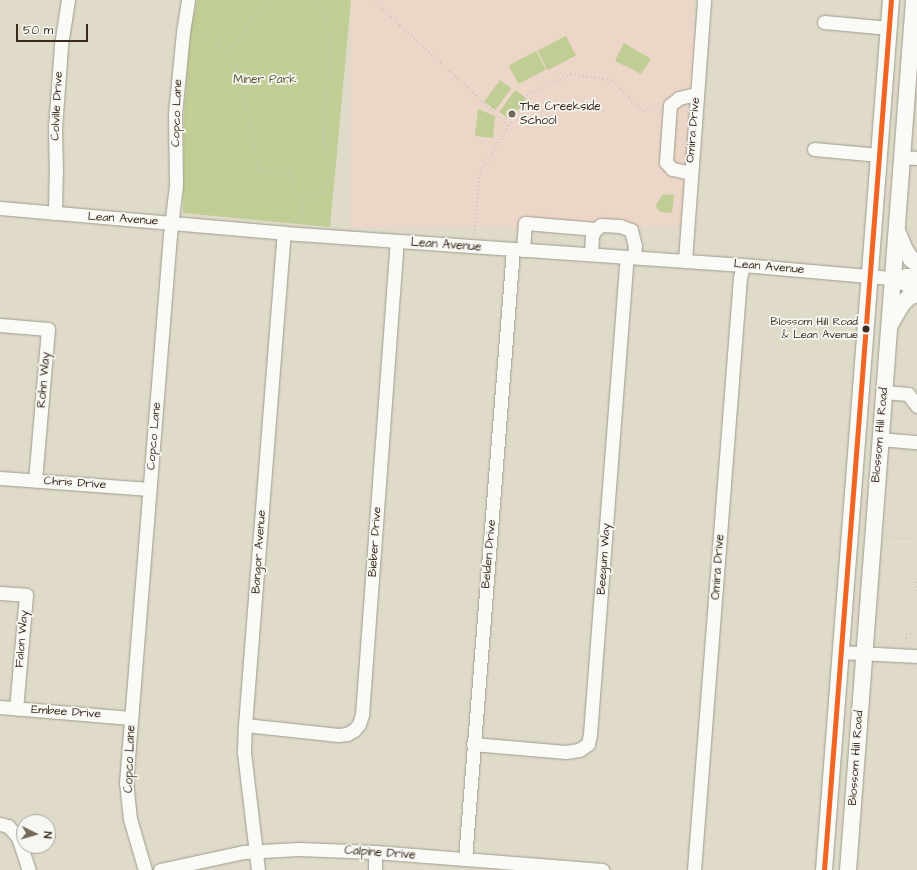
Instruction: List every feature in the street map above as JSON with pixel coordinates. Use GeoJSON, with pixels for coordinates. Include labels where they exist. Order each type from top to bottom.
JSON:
{"type":"FeatureCollection","features":[{"type":"Feature","properties":{"kind":"main road","name":"Blossom Hill Road"},"geometry":{"type":"LineString","coordinates":[[824,870],[891,0]]}},
{"type":"Feature","properties":{"kind":"main road","name":"Blossom Hill Road"},"geometry":{"type":"LineString","coordinates":[[848,870],[863,652],[896,229],[909,158],[914,0]]}},
{"type":"Feature","properties":{"kind":"main road"},"geometry":{"type":"LineString","coordinates":[[896,229],[905,250],[911,259],[917,264]]}},
{"type":"Feature","properties":{"kind":"main road"},"geometry":{"type":"LineString","coordinates":[[889,326],[902,304],[909,297],[917,294]]}},
{"type":"Feature","properties":{"kind":"street","name":"Colville Drive"},"geometry":{"type":"LineString","coordinates":[[55,214],[55,129],[61,45],[68,0]]}},
{"type":"Feature","properties":{"kind":"street","name":"Copco Lane"},"geometry":{"type":"LineString","coordinates":[[145,870],[130,819],[126,783],[176,185],[175,114],[183,32],[188,0]]}},
{"type":"Feature","properties":{"kind":"street","name":"Omira Drive"},"geometry":{"type":"LineString","coordinates":[[685,260],[690,173],[704,0]]}},
{"type":"Feature","properties":{"kind":"street"},"geometry":{"type":"LineString","coordinates":[[824,22],[889,28]]}},
{"type":"Feature","properties":{"kind":"street"},"geometry":{"type":"LineString","coordinates":[[690,173],[672,169],[666,162],[670,105],[679,98],[696,94]]}},
{"type":"Feature","properties":{"kind":"street"},"geometry":{"type":"LineString","coordinates":[[814,149],[879,155]]}},
{"type":"Feature","properties":{"kind":"street","name":"Lean Avenue"},"geometry":{"type":"LineString","coordinates":[[0,208],[284,233],[518,250],[685,260],[893,278],[906,275],[917,275]]}},
{"type":"Feature","properties":{"kind":"street","name":"Belden Drive"},"geometry":{"type":"LineString","coordinates":[[465,859],[473,744],[518,250],[525,223],[596,229]]}},
{"type":"Feature","properties":{"kind":"street"},"geometry":{"type":"LineString","coordinates":[[591,254],[592,235],[596,229],[601,225],[620,226],[631,230],[635,246],[631,257]]}},
{"type":"Feature","properties":{"kind":"street","name":"Bangor Avenue"},"geometry":{"type":"LineString","coordinates":[[258,870],[244,752],[245,726],[284,233]]}},
{"type":"Feature","properties":{"kind":"street","name":"Bieber Drive"},"geometry":{"type":"LineString","coordinates":[[245,726],[338,735],[347,734],[354,730],[359,724],[362,715],[398,241]]}},
{"type":"Feature","properties":{"kind":"street","name":"Beegum Way"},"geometry":{"type":"LineString","coordinates":[[473,744],[566,752],[578,750],[588,744],[631,257]]}},
{"type":"Feature","properties":{"kind":"street","name":"Omira Drive"},"geometry":{"type":"LineString","coordinates":[[694,870],[740,278],[743,265]]}},
{"type":"Feature","properties":{"kind":"street","name":"Lean Avenue"},"geometry":{"type":"LineString","coordinates":[[893,278],[905,284],[917,285]]}},
{"type":"Feature","properties":{"kind":"street","name":"Rohn Way"},"geometry":{"type":"LineString","coordinates":[[0,325],[48,329],[35,480]]}},
{"type":"Feature","properties":{"kind":"street"},"geometry":{"type":"LineString","coordinates":[[884,392],[908,394],[917,406]]}},
{"type":"Feature","properties":{"kind":"street"},"geometry":{"type":"LineString","coordinates":[[880,439],[917,442]]}},
{"type":"Feature","properties":{"kind":"street","name":"Chris Drive"},"geometry":{"type":"LineString","coordinates":[[0,478],[150,488]]}},
{"type":"Feature","properties":{"kind":"street","name":"Falon Way"},"geometry":{"type":"LineString","coordinates":[[0,593],[26,595],[16,709]]}},
{"type":"Feature","properties":{"kind":"street"},"geometry":{"type":"LineString","coordinates":[[840,652],[863,652],[911,656]]}},
{"type":"Feature","properties":{"kind":"street","name":"Embee Drive"},"geometry":{"type":"LineString","coordinates":[[0,707],[131,718]]}},
{"type":"Feature","properties":{"kind":"street"},"geometry":{"type":"LineString","coordinates":[[0,824],[8,826],[18,837],[28,870]]}},
{"type":"Feature","properties":{"kind":"street","name":"Calpine Drive"},"geometry":{"type":"LineString","coordinates":[[167,869],[256,851],[298,849],[376,852],[602,870]]}},
{"type":"Feature","properties":{"kind":"street"},"geometry":{"type":"LineString","coordinates":[[375,870],[376,852]]}},
{"type":"Feature","properties":{"kind":"path"},"geometry":{"type":"LineString","coordinates":[[229,54],[262,7],[278,0]]}},
{"type":"Feature","properties":{"kind":"path"},"geometry":{"type":"LineString","coordinates":[[301,198],[322,193],[329,185],[331,172],[323,133],[329,70],[329,34],[326,17],[320,8],[308,0]]}},
{"type":"Feature","properties":{"kind":"path"},"geometry":{"type":"LineString","coordinates":[[373,0],[509,126]]}},
{"type":"Feature","properties":{"kind":"path"},"geometry":{"type":"LineString","coordinates":[[197,35],[209,37],[229,54],[240,75],[259,170],[266,169],[280,174],[288,171],[304,205],[301,221]]}},
{"type":"Feature","properties":{"kind":"path"},"geometry":{"type":"LineString","coordinates":[[474,234],[479,174],[527,95],[571,74],[612,80],[643,111],[664,102]]}},
{"type":"Feature","properties":{"kind":"path"},"geometry":{"type":"LineString","coordinates":[[872,537],[917,539]]}},
{"type":"Feature","properties":{"kind":"path"},"geometry":{"type":"LineString","coordinates":[[917,582],[917,593]]}},
{"type":"Feature","properties":{"kind":"path"},"geometry":{"type":"LineString","coordinates":[[911,656],[906,635],[917,632]]}},
{"type":"Feature","properties":{"kind":"shaded area","name":"The Creekside School"},"geometry":{"type":"Polygon","coordinates":[[[351,0],[694,0],[694,228],[351,228],[351,0]]]}},
{"type":"Feature","properties":{"kind":"green space","name":"Miner Park"},"geometry":{"type":"Polygon","coordinates":[[[197,0],[351,0],[330,227],[183,213],[184,112],[190,33],[197,0]]]}},
{"type":"Feature","properties":{"kind":"green space"},"geometry":{"type":"Polygon","coordinates":[[[566,36],[576,56],[547,70],[537,51],[566,36]]]}},
{"type":"Feature","properties":{"kind":"green space"},"geometry":{"type":"Polygon","coordinates":[[[624,43],[651,59],[641,74],[615,61],[624,43]]]}},
{"type":"Feature","properties":{"kind":"green space"},"geometry":{"type":"Polygon","coordinates":[[[536,51],[546,70],[518,84],[509,66],[536,51]]]}},
{"type":"Feature","properties":{"kind":"green space"},"geometry":{"type":"Polygon","coordinates":[[[500,80],[511,88],[495,110],[484,102],[500,80]]]}},
{"type":"Feature","properties":{"kind":"green space"},"geometry":{"type":"Polygon","coordinates":[[[515,90],[526,98],[510,120],[499,112],[515,90]]]}},
{"type":"Feature","properties":{"kind":"green space"},"geometry":{"type":"Polygon","coordinates":[[[478,109],[495,116],[493,138],[475,136],[478,109]]]}},
{"type":"Feature","properties":{"kind":"green space"},"geometry":{"type":"Polygon","coordinates":[[[663,194],[674,195],[672,213],[661,212],[657,209],[656,205],[663,194]]]}},
{"type":"Feature","properties":{"kind":"transit line"},"geometry":{"type":"LineString","coordinates":[[824,870],[891,0]]}},
{"type":"Feature","properties":{"kind":"place","name":"The Creekside School"},"geometry":{"type":"Point","coordinates":[512,114]}},
{"type":"Feature","properties":{"kind":"place","name":"Blossom Hill Road & Lean Avenue"},"geometry":{"type":"Point","coordinates":[866,329]}}]}
